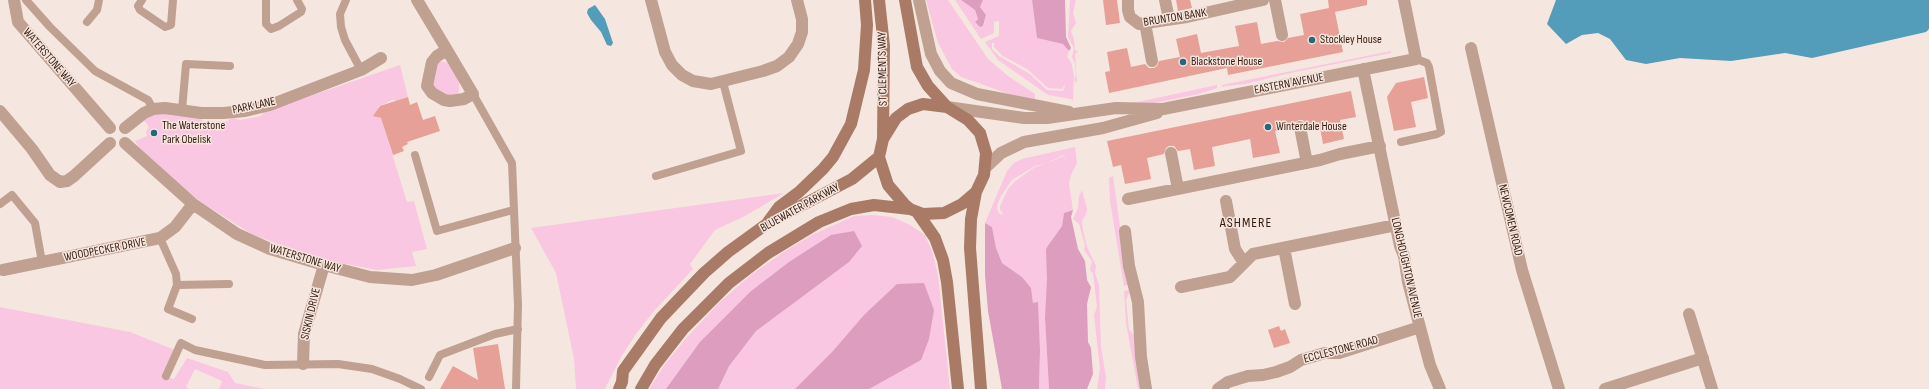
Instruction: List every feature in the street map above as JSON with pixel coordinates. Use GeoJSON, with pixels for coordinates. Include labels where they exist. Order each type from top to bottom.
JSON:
{"type":"FeatureCollection","features":[{"type":"Feature","properties":{"kind":"main road"},"geometry":{"type":"LineString","coordinates":[[768,223],[779,207],[800,192],[833,157],[850,124],[861,86],[865,55],[867,25],[865,0]]}},
{"type":"Feature","properties":{"kind":"main road","name":"ST CLEMENTS WAY"},"geometry":{"type":"LineString","coordinates":[[879,0],[884,46],[883,139]]}},
{"type":"Feature","properties":{"kind":"main road"},"geometry":{"type":"LineString","coordinates":[[905,0],[917,67],[928,86],[947,107],[968,120],[980,133],[986,153],[986,167],[976,192],[971,219],[970,248],[981,389]]}},
{"type":"Feature","properties":{"kind":"main road"},"geometry":{"type":"LineString","coordinates":[[947,107],[926,104],[910,108],[896,118],[883,139],[879,157],[888,185],[936,238],[945,267],[958,389]]}},
{"type":"Feature","properties":{"kind":"main road","name":"BLUEWATER PARKWAY"},"geometry":{"type":"LineString","coordinates":[[619,389],[622,382],[623,371],[661,318],[695,281],[728,252],[768,223],[852,179],[879,157]]}},
{"type":"Feature","properties":{"kind":"main road"},"geometry":{"type":"LineString","coordinates":[[913,211],[928,214],[948,212],[962,204],[976,192]]}},
{"type":"Feature","properties":{"kind":"main road","name":"BLUEWATER PARKWAY"},"geometry":{"type":"LineString","coordinates":[[641,389],[655,365],[683,329],[729,283],[762,257],[804,231],[851,208],[874,205],[913,211]]}},
{"type":"Feature","properties":{"kind":"main road"},"geometry":{"type":"LineString","coordinates":[[613,389],[623,371]]}},
{"type":"Feature","properties":{"kind":"street"},"geometry":{"type":"LineString","coordinates":[[417,0],[447,50],[473,94],[464,99],[450,101],[439,97],[428,89],[427,80],[431,64],[437,56],[447,50]]}},
{"type":"Feature","properties":{"kind":"street"},"geometry":{"type":"LineString","coordinates":[[651,0],[666,52],[672,64],[682,75],[693,81],[711,84],[763,71],[777,66],[789,57],[798,44],[802,32],[802,19],[797,0]]}},
{"type":"Feature","properties":{"kind":"street"},"geometry":{"type":"LineString","coordinates":[[919,0],[931,54],[940,71],[951,83],[977,94],[1077,113]]}},
{"type":"Feature","properties":{"kind":"street","name":"BRUNTON BANK"},"geometry":{"type":"LineString","coordinates":[[1128,0],[1128,10],[1131,19],[1137,24],[1263,0]]}},
{"type":"Feature","properties":{"kind":"street"},"geometry":{"type":"LineString","coordinates":[[1164,0],[1169,19]]}},
{"type":"Feature","properties":{"kind":"street"},"geometry":{"type":"LineString","coordinates":[[1275,0],[1282,35]]}},
{"type":"Feature","properties":{"kind":"street"},"geometry":{"type":"LineString","coordinates":[[1404,0],[1416,59]]}},
{"type":"Feature","properties":{"kind":"street","name":"WATERSTONE WAY"},"geometry":{"type":"LineString","coordinates":[[20,1],[18,22],[110,128]]}},
{"type":"Feature","properties":{"kind":"street"},"geometry":{"type":"LineString","coordinates":[[1145,23],[1152,61]]}},
{"type":"Feature","properties":{"kind":"street","name":"NEWCOMEN ROAD"},"geometry":{"type":"LineString","coordinates":[[1471,48],[1522,270],[1559,389]]}},
{"type":"Feature","properties":{"kind":"street","name":"PARK LANE"},"geometry":{"type":"LineString","coordinates":[[125,128],[144,112],[154,109],[166,108],[222,113],[270,105],[361,70],[381,58]]}},
{"type":"Feature","properties":{"kind":"street","name":"EASTERN AVENUE"},"geometry":{"type":"LineString","coordinates":[[947,107],[1024,118],[1047,118],[1116,108],[1163,109],[1416,59]]}},
{"type":"Feature","properties":{"kind":"street","name":"LONGHOUGHTON AVENUE"},"geometry":{"type":"LineString","coordinates":[[1363,69],[1404,256],[1408,282],[1430,365],[1440,389]]}},
{"type":"Feature","properties":{"kind":"street","name":"EASTERN AVENUE"},"geometry":{"type":"LineString","coordinates":[[986,167],[1001,154],[1024,142],[1103,128],[1154,114],[1163,109]]}},
{"type":"Feature","properties":{"kind":"street"},"geometry":{"type":"LineString","coordinates":[[1,113],[32,149],[50,175],[60,182],[67,181],[74,176],[110,143]]}},
{"type":"Feature","properties":{"kind":"street"},"geometry":{"type":"LineString","coordinates":[[116,125],[125,128],[128,138],[125,143],[116,146],[110,143],[107,134],[110,128],[116,125]]}},
{"type":"Feature","properties":{"kind":"street"},"geometry":{"type":"LineString","coordinates":[[1300,127],[1307,163]]}},
{"type":"Feature","properties":{"kind":"street","name":"WATERSTONE WAY"},"geometry":{"type":"LineString","coordinates":[[125,143],[192,204],[237,234],[270,249],[324,265],[370,277],[412,280],[436,275],[515,248]]}},
{"type":"Feature","properties":{"kind":"street"},"geometry":{"type":"LineString","coordinates":[[1128,199],[1307,163],[1380,146]]}},
{"type":"Feature","properties":{"kind":"street"},"geometry":{"type":"LineString","coordinates":[[1171,153],[1178,189]]}},
{"type":"Feature","properties":{"kind":"street"},"geometry":{"type":"LineString","coordinates":[[1226,201],[1235,249],[1244,263]]}},
{"type":"Feature","properties":{"kind":"street","name":"WOODPECKER DRIVE"},"geometry":{"type":"LineString","coordinates":[[3,270],[160,238],[175,227],[192,204]]}},
{"type":"Feature","properties":{"kind":"street"},"geometry":{"type":"LineString","coordinates":[[1181,287],[1228,278],[1235,274],[1253,254],[1396,225]]}},
{"type":"Feature","properties":{"kind":"street"},"geometry":{"type":"LineString","coordinates":[[1125,231],[1129,266],[1140,311],[1141,357],[1146,389]]}},
{"type":"Feature","properties":{"kind":"street"},"geometry":{"type":"LineString","coordinates":[[1284,248],[1295,304]]}},
{"type":"Feature","properties":{"kind":"street","name":"SISKIN DRIVE"},"geometry":{"type":"LineString","coordinates":[[303,364],[304,334],[324,265]]}},
{"type":"Feature","properties":{"kind":"street"},"geometry":{"type":"LineString","coordinates":[[1689,314],[1712,389]]}},
{"type":"Feature","properties":{"kind":"street","name":"ECCLESTONE ROAD"},"geometry":{"type":"LineString","coordinates":[[1218,389],[1228,382],[1248,376],[1263,376],[1326,352],[1339,353],[1420,327]]}},
{"type":"Feature","properties":{"kind":"street"},"geometry":{"type":"LineString","coordinates":[[1605,389],[1703,358]]}},
{"type":"Feature","properties":{"kind":"lane"},"geometry":{"type":"LineString","coordinates":[[87,22],[97,10],[99,0]]}},
{"type":"Feature","properties":{"kind":"lane"},"geometry":{"type":"LineString","coordinates":[[142,0],[138,6],[140,10],[164,27],[171,25],[173,0]]}},
{"type":"Feature","properties":{"kind":"lane"},"geometry":{"type":"LineString","coordinates":[[266,0],[266,24],[271,28],[279,26],[302,12],[297,0]]}},
{"type":"Feature","properties":{"kind":"lane"},"geometry":{"type":"LineString","coordinates":[[346,0],[340,14],[341,27],[345,40],[361,70]]}},
{"type":"Feature","properties":{"kind":"lane"},"geometry":{"type":"LineString","coordinates":[[20,1],[40,17],[95,71],[148,100],[154,109]]}},
{"type":"Feature","properties":{"kind":"lane"},"geometry":{"type":"LineString","coordinates":[[1401,142],[1441,132],[1430,67],[1427,63],[1416,59]]}},
{"type":"Feature","properties":{"kind":"lane"},"geometry":{"type":"LineString","coordinates":[[182,110],[186,64],[230,66]]}},
{"type":"Feature","properties":{"kind":"lane"},"geometry":{"type":"LineString","coordinates":[[656,176],[741,151],[723,82]]}},
{"type":"Feature","properties":{"kind":"lane"},"geometry":{"type":"LineString","coordinates":[[473,94],[512,163],[518,329],[516,389]]}},
{"type":"Feature","properties":{"kind":"lane"},"geometry":{"type":"LineString","coordinates":[[415,155],[437,231],[513,210]]}},
{"type":"Feature","properties":{"kind":"lane"},"geometry":{"type":"LineString","coordinates":[[0,204],[12,195],[35,223],[42,262]]}},
{"type":"Feature","properties":{"kind":"lane"},"geometry":{"type":"LineString","coordinates":[[160,238],[176,274],[177,285],[168,309],[192,319]]}},
{"type":"Feature","properties":{"kind":"lane"},"geometry":{"type":"LineString","coordinates":[[177,285],[229,284]]}},
{"type":"Feature","properties":{"kind":"lane"},"geometry":{"type":"LineString","coordinates":[[429,377],[440,355],[495,334],[518,329]]}},
{"type":"Feature","properties":{"kind":"lane"},"geometry":{"type":"LineString","coordinates":[[166,376],[181,343],[195,350],[264,364],[338,364],[372,369],[400,379],[421,389]]}},
{"type":"Feature","properties":{"kind":"shaded area"},"geometry":{"type":"Polygon","coordinates":[[[926,0],[948,0],[988,59],[1008,76],[1035,94],[1035,100],[1008,94],[961,77],[952,69],[938,43],[926,0]]]}},
{"type":"Feature","properties":{"kind":"shaded area"},"geometry":{"type":"Polygon","coordinates":[[[955,0],[961,0],[975,10],[978,19],[975,22],[980,27],[984,25],[986,15],[980,7],[983,0],[1032,0],[1037,38],[1063,44],[1069,51],[1067,57],[1071,62],[1074,75],[1073,101],[1071,99],[1048,95],[998,60],[985,42],[999,36],[999,21],[994,22],[994,33],[981,39],[955,0]],[[992,43],[992,49],[999,56],[1030,74],[1047,90],[1063,91],[1066,83],[1062,89],[1048,88],[1027,69],[1003,56],[994,47],[994,43],[992,43]]]}},
{"type":"Feature","properties":{"kind":"shaded area"},"geometry":{"type":"Polygon","coordinates":[[[961,0],[983,0],[980,7],[986,15],[983,26],[980,27],[975,22],[978,19],[975,10],[961,0]]]}},
{"type":"Feature","properties":{"kind":"shaded area"},"geometry":{"type":"Polygon","coordinates":[[[1032,0],[1065,0],[1066,37],[1071,48],[1069,51],[1063,44],[1037,38],[1032,0]]]}},
{"type":"Feature","properties":{"kind":"shaded area"},"geometry":{"type":"Polygon","coordinates":[[[1070,0],[1076,0],[1073,13],[1076,23],[1071,31],[1074,39],[1075,50],[1078,51],[1075,54],[1077,83],[1074,80],[1076,75],[1075,64],[1072,57],[1074,48],[1068,37],[1070,0]]]}},
{"type":"Feature","properties":{"kind":"shaded area"},"geometry":{"type":"Polygon","coordinates":[[[1391,51],[1391,53],[1295,72],[1245,84],[1222,87],[1222,85],[1391,51]]]}},
{"type":"Feature","properties":{"kind":"shaded area"},"geometry":{"type":"Polygon","coordinates":[[[440,61],[448,63],[459,80],[458,94],[444,96],[433,86],[437,63],[440,61]]]}},
{"type":"Feature","properties":{"kind":"shaded area"},"geometry":{"type":"Polygon","coordinates":[[[400,65],[408,97],[395,101],[394,99],[378,107],[377,117],[381,118],[407,202],[414,201],[427,249],[412,252],[416,266],[377,270],[321,259],[253,235],[201,202],[173,180],[140,149],[135,141],[147,136],[146,132],[149,127],[143,119],[157,112],[199,117],[204,122],[228,121],[232,117],[240,120],[261,116],[264,112],[400,65]]]}},
{"type":"Feature","properties":{"kind":"shaded area"},"geometry":{"type":"Polygon","coordinates":[[[1217,85],[1217,88],[1199,94],[1149,104],[1133,103],[1217,85]]]}},
{"type":"Feature","properties":{"kind":"shaded area"},"geometry":{"type":"Polygon","coordinates":[[[1075,147],[1077,163],[1071,175],[1069,184],[1073,210],[1064,213],[1062,226],[1047,247],[1047,297],[1045,318],[1049,389],[1039,389],[1040,350],[1037,303],[1033,303],[1031,288],[1022,277],[1002,263],[996,248],[992,227],[985,223],[1007,171],[1014,163],[1022,159],[1075,147]],[[1047,163],[1035,166],[1012,180],[1001,196],[997,206],[998,212],[1002,215],[1003,213],[1000,210],[1000,206],[1008,189],[1014,182],[1035,167],[1047,163]]]}},
{"type":"Feature","properties":{"kind":"shaded area"},"geometry":{"type":"Polygon","coordinates":[[[1113,176],[1128,285],[1124,286],[1110,201],[1109,178],[1113,176]]]}},
{"type":"Feature","properties":{"kind":"shaded area"},"geometry":{"type":"Polygon","coordinates":[[[1082,190],[1087,209],[1082,221],[1083,230],[1087,247],[1096,266],[1095,273],[1099,285],[1101,347],[1106,377],[1105,389],[1097,389],[1100,369],[1094,315],[1097,307],[1093,273],[1090,270],[1092,261],[1084,250],[1085,245],[1079,224],[1073,219],[1078,208],[1079,196],[1082,190]]]}},
{"type":"Feature","properties":{"kind":"shaded area"},"geometry":{"type":"Polygon","coordinates":[[[784,193],[745,216],[715,230],[690,264],[693,269],[653,312],[636,334],[621,357],[605,389],[576,389],[574,359],[556,273],[531,228],[784,193]]]}},
{"type":"Feature","properties":{"kind":"shaded area"},"geometry":{"type":"Polygon","coordinates":[[[1073,210],[1071,217],[1078,249],[1085,261],[1087,280],[1091,287],[1087,304],[1088,342],[1091,348],[1093,374],[1087,389],[1049,389],[1045,318],[1047,279],[1046,250],[1062,226],[1064,213],[1073,210]]]}},
{"type":"Feature","properties":{"kind":"shaded area"},"geometry":{"type":"Polygon","coordinates":[[[873,215],[892,217],[910,225],[925,235],[933,254],[938,276],[950,389],[649,389],[665,364],[688,336],[720,302],[751,275],[785,251],[812,235],[854,216],[873,215]]]}},
{"type":"Feature","properties":{"kind":"shaded area"},"geometry":{"type":"Polygon","coordinates":[[[985,223],[992,227],[996,248],[1002,263],[1022,277],[1031,288],[1033,303],[1038,302],[1040,350],[1039,389],[1002,389],[988,311],[985,275],[985,223]]]}},
{"type":"Feature","properties":{"kind":"shaded area"},"geometry":{"type":"Polygon","coordinates":[[[854,231],[862,246],[849,262],[756,331],[729,366],[718,389],[666,389],[700,342],[750,292],[789,262],[831,235],[854,231]]]}},
{"type":"Feature","properties":{"kind":"shaded area"},"geometry":{"type":"Polygon","coordinates":[[[924,283],[934,310],[929,339],[921,360],[869,389],[795,389],[833,351],[864,315],[897,284],[924,283]]]}},
{"type":"Feature","properties":{"kind":"shaded area"},"geometry":{"type":"Polygon","coordinates":[[[1130,290],[1126,300],[1129,330],[1135,336],[1136,362],[1141,389],[1138,389],[1126,323],[1124,291],[1130,290]]]}},
{"type":"Feature","properties":{"kind":"shaded area"},"geometry":{"type":"Polygon","coordinates":[[[0,307],[130,332],[175,350],[164,376],[174,379],[187,358],[228,372],[235,383],[265,389],[219,389],[222,381],[195,369],[186,387],[189,389],[0,389],[0,307]]]}},
{"type":"Feature","properties":{"kind":"water"},"geometry":{"type":"Polygon","coordinates":[[[1556,0],[1929,0],[1929,29],[1926,32],[1812,58],[1785,53],[1731,61],[1680,58],[1646,64],[1626,60],[1610,39],[1598,33],[1582,35],[1566,44],[1547,24],[1556,0]]]}},
{"type":"Feature","properties":{"kind":"water"},"geometry":{"type":"Polygon","coordinates":[[[595,5],[605,19],[613,43],[611,46],[607,45],[601,32],[587,13],[588,9],[595,5]]]}},
{"type":"Feature","properties":{"kind":"building"},"geometry":{"type":"Polygon","coordinates":[[[1103,0],[1117,0],[1120,23],[1106,25],[1103,0]]]}},
{"type":"Feature","properties":{"kind":"building"},"geometry":{"type":"Polygon","coordinates":[[[1176,0],[1190,0],[1192,8],[1178,11],[1176,0]]]}},
{"type":"Feature","properties":{"kind":"building"},"geometry":{"type":"Polygon","coordinates":[[[1328,0],[1367,0],[1367,5],[1335,12],[1343,52],[1228,75],[1227,68],[1109,93],[1105,72],[1110,71],[1107,52],[1127,48],[1131,67],[1145,64],[1149,68],[1154,68],[1157,66],[1159,61],[1180,57],[1176,39],[1197,34],[1201,53],[1239,46],[1235,26],[1257,22],[1261,44],[1277,41],[1284,42],[1288,38],[1304,35],[1300,14],[1329,8],[1328,0]]]}},
{"type":"Feature","properties":{"kind":"building"},"geometry":{"type":"Polygon","coordinates":[[[1424,77],[1428,98],[1411,102],[1416,127],[1394,131],[1387,97],[1396,83],[1424,77]]]}},
{"type":"Feature","properties":{"kind":"building"},"geometry":{"type":"Polygon","coordinates":[[[1351,91],[1356,117],[1340,120],[1344,139],[1323,144],[1319,122],[1307,125],[1303,120],[1299,120],[1295,122],[1293,128],[1275,131],[1280,153],[1253,158],[1250,139],[1212,147],[1215,166],[1194,170],[1190,149],[1178,151],[1174,146],[1169,146],[1166,148],[1164,154],[1147,158],[1151,179],[1125,184],[1121,165],[1113,167],[1107,141],[1351,91]]]}},
{"type":"Feature","properties":{"kind":"building"},"geometry":{"type":"Polygon","coordinates":[[[408,97],[410,105],[417,102],[423,120],[435,116],[440,131],[407,142],[408,144],[402,147],[404,151],[393,155],[381,118],[373,116],[380,106],[408,97]]]}},
{"type":"Feature","properties":{"kind":"building"},"geometry":{"type":"Polygon","coordinates":[[[1279,326],[1281,331],[1285,329],[1290,343],[1274,348],[1268,330],[1279,326]]]}},
{"type":"Feature","properties":{"kind":"building"},"geometry":{"type":"Polygon","coordinates":[[[498,344],[505,389],[440,389],[453,366],[478,380],[473,348],[498,344]]]}},
{"type":"Feature","properties":{"kind":"place","name":"Stockley House"},"geometry":{"type":"Point","coordinates":[1312,40]}},
{"type":"Feature","properties":{"kind":"place","name":"Blackstone House"},"geometry":{"type":"Point","coordinates":[1183,62]}},
{"type":"Feature","properties":{"kind":"place","name":"Winterdale House"},"geometry":{"type":"Point","coordinates":[1268,127]}},
{"type":"Feature","properties":{"kind":"place","name":"The Waterstone Park Obelisk"},"geometry":{"type":"Point","coordinates":[154,133]}},
{"type":"Feature","properties":{"kind":"district","name":"ASHMERE"},"geometry":{"type":"Point","coordinates":[1246,223]}}]}
